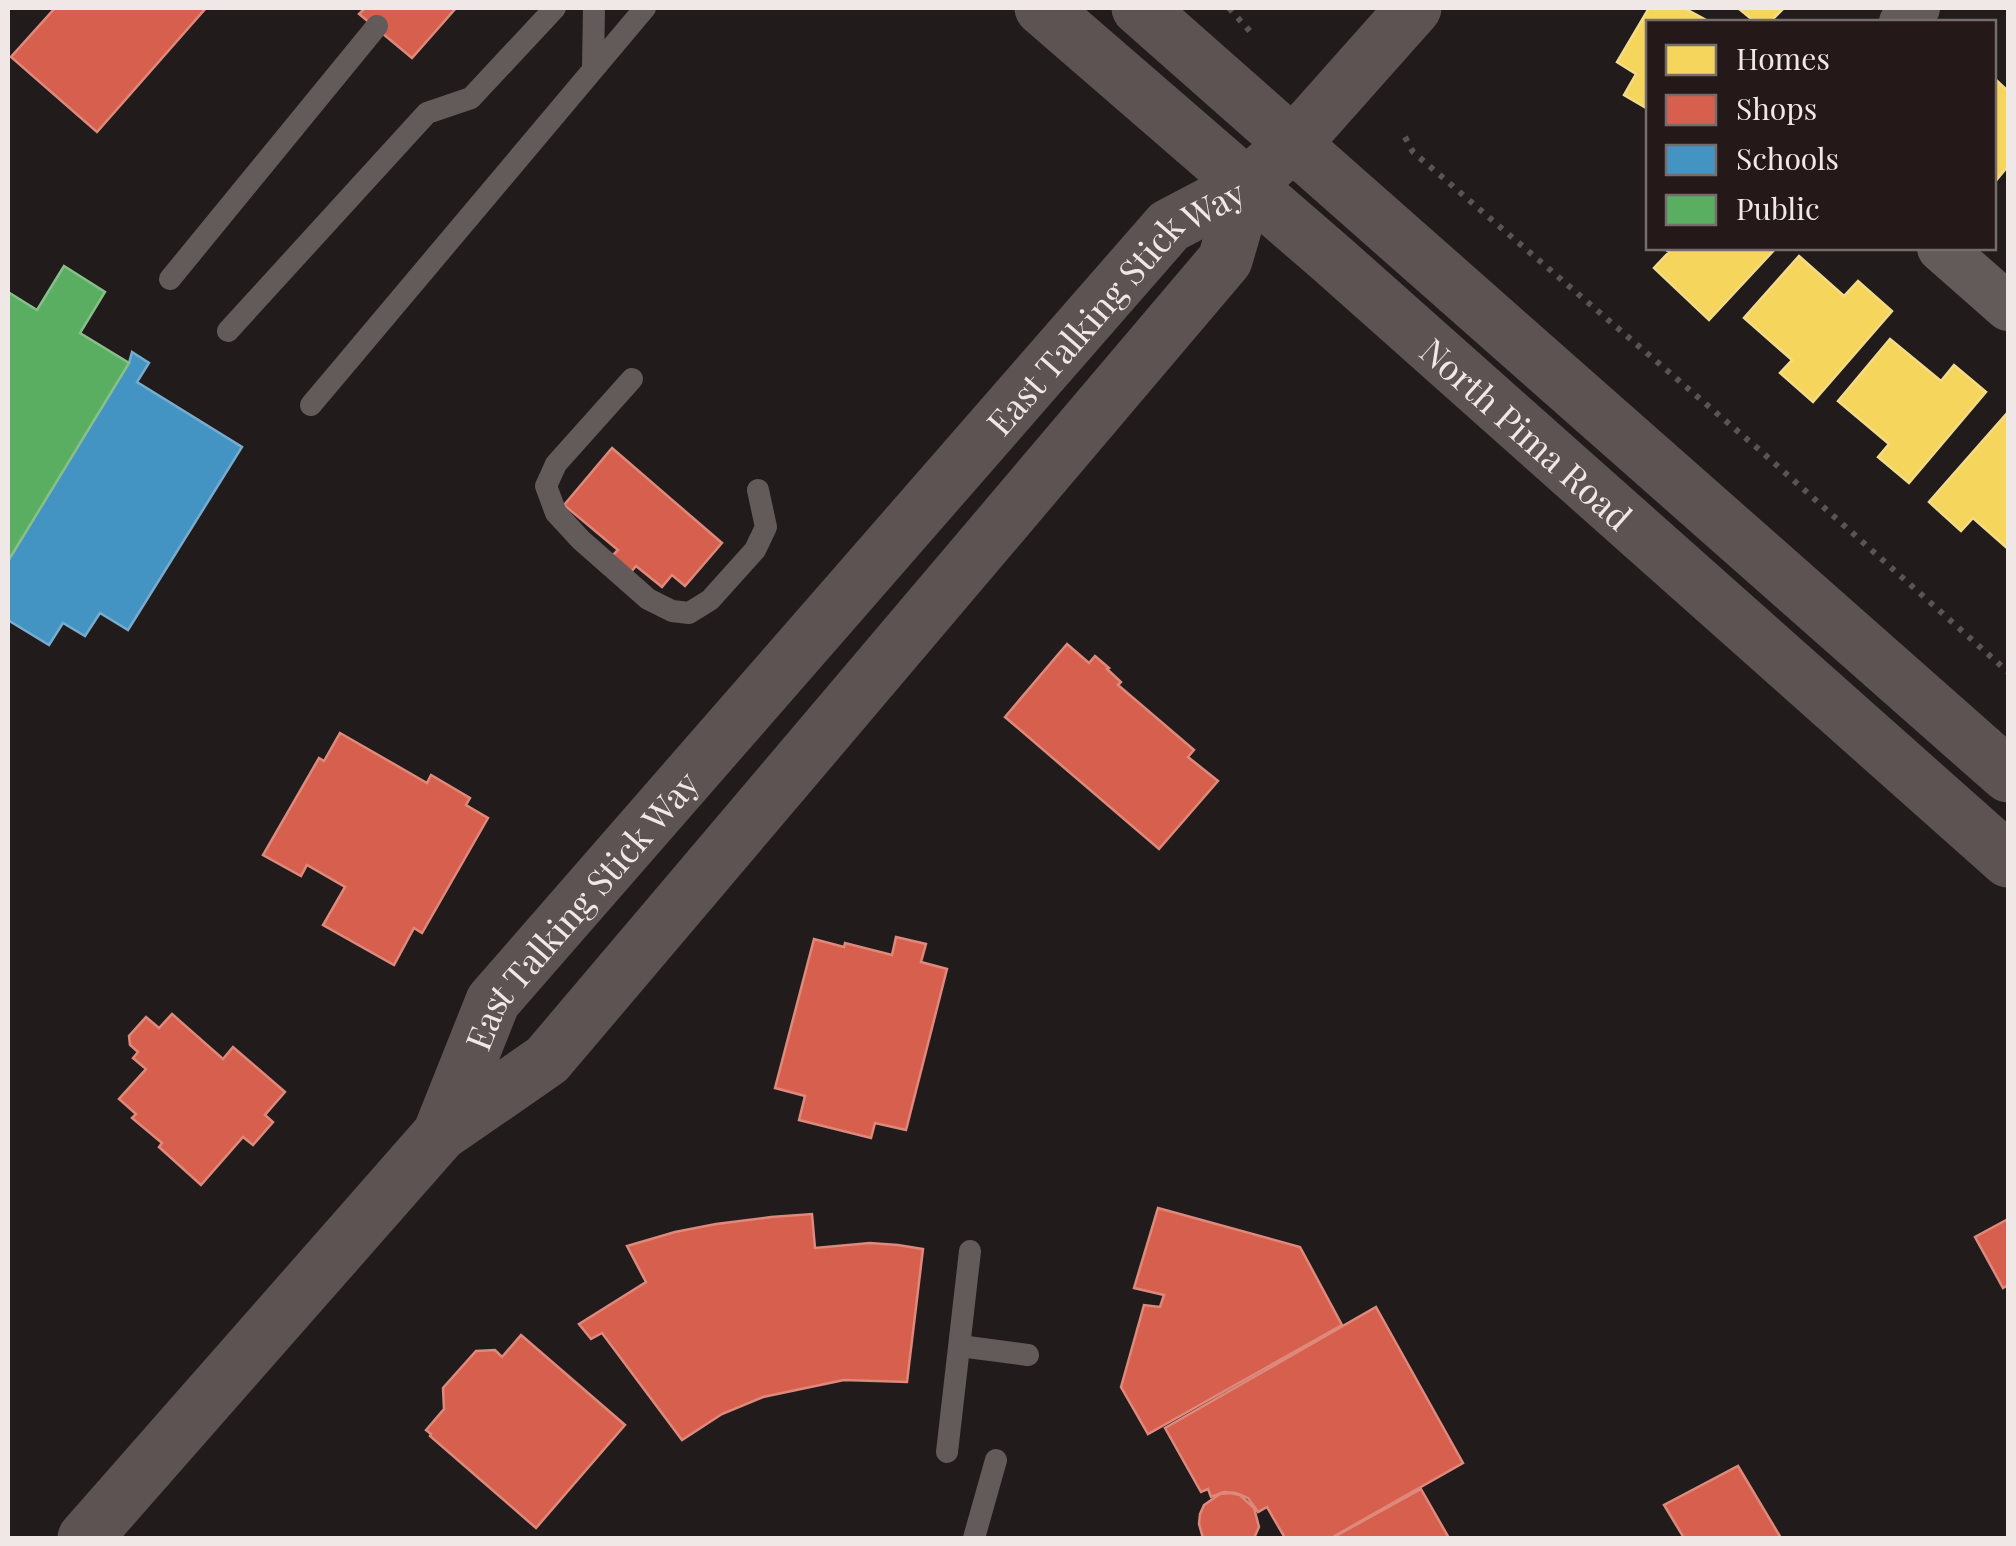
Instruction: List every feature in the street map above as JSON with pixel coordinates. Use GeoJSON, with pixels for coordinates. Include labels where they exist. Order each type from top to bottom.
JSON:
{"type":"FeatureCollection","features":[{"type":"Feature","properties":{"kind":"main road","name":"North Pima Road"},"geometry":{"type":"LineString","coordinates":[[1042,8],[2008,860]]}},
{"type":"Feature","properties":{"kind":"main road","name":"North Pima Road"},"geometry":{"type":"LineString","coordinates":[[1138,8],[2008,775]]}},
{"type":"Feature","properties":{"kind":"main road"},"geometry":{"type":"LineString","coordinates":[[1246,185],[1294,143],[1414,8]]}},
{"type":"Feature","properties":{"kind":"main road","name":"East Talking Stick Way"},"geometry":{"type":"LineString","coordinates":[[440,1134],[494,1001],[1169,226],[1246,185]]}},
{"type":"Feature","properties":{"kind":"main road","name":"East Talking Stick Way"},"geometry":{"type":"LineString","coordinates":[[85,1538],[440,1134],[547,1060],[1225,260],[1246,185]]}},
{"type":"Feature","properties":{"kind":"main road"},"geometry":{"type":"LineString","coordinates":[[1837,706],[1850,698],[1876,696],[1888,703],[2008,809]]}},
{"type":"Feature","properties":{"kind":"main road"},"geometry":{"type":"LineString","coordinates":[[586,1013],[616,938],[632,910],[730,792],[730,770],[720,740]]}},
{"type":"Feature","properties":{"kind":"street"},"geometry":{"type":"LineString","coordinates":[[1944,250],[2008,307]]}},
{"type":"Feature","properties":{"kind":"lane"},"geometry":{"type":"LineString","coordinates":[[228,331],[427,113],[471,98],[555,8]]}},
{"type":"Feature","properties":{"kind":"lane"},"geometry":{"type":"LineString","coordinates":[[594,8],[594,68]]}},
{"type":"Feature","properties":{"kind":"lane"},"geometry":{"type":"LineString","coordinates":[[312,405],[646,8]]}},
{"type":"Feature","properties":{"kind":"lane"},"geometry":{"type":"LineString","coordinates":[[170,279],[377,26]]}},
{"type":"Feature","properties":{"kind":"lane"},"geometry":{"type":"LineString","coordinates":[[632,380],[556,464],[546,486],[556,514],[648,599],[672,611],[688,613],[710,600],[754,550],[766,526],[758,490]]}},
{"type":"Feature","properties":{"kind":"lane"},"geometry":{"type":"LineString","coordinates":[[947,1452],[970,1251]]}},
{"type":"Feature","properties":{"kind":"lane"},"geometry":{"type":"LineString","coordinates":[[960,1346],[1028,1356]]}},
{"type":"Feature","properties":{"kind":"lane"},"geometry":{"type":"LineString","coordinates":[[974,1538],[996,1460]]}},
{"type":"Feature","properties":{"kind":"path"},"geometry":{"type":"LineString","coordinates":[[1229,8],[1255,37]]}},
{"type":"Feature","properties":{"kind":"path"},"geometry":{"type":"LineString","coordinates":[[1405,137],[1413,152],[1763,453],[2008,672]]}},
{"type":"Feature","properties":{"kind":"building: Homes"},"geometry":{"type":"Polygon","coordinates":[[[1649,8],[1684,8],[1706,20],[1646,20],[1646,108],[1624,95],[1636,74],[1617,62],[1649,8]]]}},
{"type":"Feature","properties":{"kind":"building: Homes"},"geometry":{"type":"Polygon","coordinates":[[[1738,8],[1784,8],[1772,20],[1753,20],[1738,8]]]}},
{"type":"Feature","properties":{"kind":"building: Homes"},"geometry":{"type":"Polygon","coordinates":[[[1996,80],[2008,91],[2008,166],[1996,181],[1996,80]]]}},
{"type":"Feature","properties":{"kind":"building: Homes"},"geometry":{"type":"Polygon","coordinates":[[[1666,250],[1774,250],[1709,320],[1654,268],[1669,252],[1666,250]]]}},
{"type":"Feature","properties":{"kind":"building: Homes"},"geometry":{"type":"Polygon","coordinates":[[[1799,256],[1844,296],[1858,281],[1892,311],[1813,402],[1780,373],[1792,360],[1744,318],[1799,256]]]}},
{"type":"Feature","properties":{"kind":"building: Homes"},"geometry":{"type":"Polygon","coordinates":[[[1890,339],[1941,381],[1954,365],[1986,392],[1909,483],[1878,457],[1889,444],[1838,401],[1890,339]]]}},
{"type":"Feature","properties":{"kind":"building: Homes"},"geometry":{"type":"Polygon","coordinates":[[[2008,412],[2008,549],[1973,518],[1961,531],[1929,502],[2008,412]]]}},
{"type":"Feature","properties":{"kind":"building: Shops"},"geometry":{"type":"Polygon","coordinates":[[[55,8],[206,8],[97,132],[11,57],[55,8]]]}},
{"type":"Feature","properties":{"kind":"building: Shops"},"geometry":{"type":"Polygon","coordinates":[[[365,8],[456,8],[412,58],[359,14],[365,8]]]}},
{"type":"Feature","properties":{"kind":"building: Shops"},"geometry":{"type":"Polygon","coordinates":[[[612,448],[722,543],[685,586],[672,575],[662,587],[636,566],[631,572],[612,556],[618,550],[564,505],[612,448]]]}},
{"type":"Feature","properties":{"kind":"building: Shops"},"geometry":{"type":"Polygon","coordinates":[[[1067,644],[1089,663],[1095,656],[1109,668],[1121,682],[1118,685],[1194,750],[1188,757],[1218,781],[1159,849],[1005,717],[1067,644]]]}},
{"type":"Feature","properties":{"kind":"building: Shops"},"geometry":{"type":"Polygon","coordinates":[[[340,733],[427,783],[431,775],[470,798],[466,805],[488,818],[422,933],[414,928],[394,965],[323,925],[345,887],[307,865],[301,876],[263,855],[319,758],[324,761],[340,733]]]}},
{"type":"Feature","properties":{"kind":"building: Shops"},"geometry":{"type":"Polygon","coordinates":[[[896,937],[926,944],[921,962],[947,969],[906,1130],[875,1123],[871,1138],[799,1120],[805,1096],[775,1088],[814,939],[892,955],[896,937]]]}},
{"type":"Feature","properties":{"kind":"building: Shops"},"geometry":{"type":"Polygon","coordinates":[[[172,1014],[223,1059],[233,1047],[285,1092],[265,1115],[273,1122],[253,1145],[243,1137],[201,1185],[159,1147],[162,1143],[132,1118],[136,1114],[119,1099],[146,1069],[133,1058],[138,1052],[130,1045],[129,1036],[146,1017],[159,1028],[172,1014]]]}},
{"type":"Feature","properties":{"kind":"building: Shops"},"geometry":{"type":"Polygon","coordinates":[[[1158,1208],[1300,1247],[1342,1325],[1148,1434],[1121,1387],[1144,1305],[1160,1307],[1164,1295],[1134,1288],[1158,1208]]]}},
{"type":"Feature","properties":{"kind":"building: Shops"},"geometry":{"type":"Polygon","coordinates":[[[812,1214],[815,1248],[870,1243],[923,1249],[907,1382],[844,1380],[763,1397],[722,1414],[682,1440],[602,1333],[591,1339],[579,1324],[646,1282],[627,1246],[716,1224],[812,1214]]]}},
{"type":"Feature","properties":{"kind":"building: Shops"},"geometry":{"type":"Polygon","coordinates":[[[2008,1219],[2008,1285],[2003,1288],[1975,1237],[2008,1219]]]}},
{"type":"Feature","properties":{"kind":"building: Shops"},"geometry":{"type":"Polygon","coordinates":[[[1376,1307],[1463,1463],[1331,1538],[1285,1538],[1267,1507],[1258,1512],[1248,1498],[1236,1493],[1211,1497],[1208,1489],[1201,1492],[1165,1428],[1376,1307]]]}},
{"type":"Feature","properties":{"kind":"building: Shops"},"geometry":{"type":"Polygon","coordinates":[[[521,1335],[625,1425],[536,1528],[426,1430],[444,1409],[443,1388],[476,1351],[495,1350],[502,1357],[521,1335]]]}},
{"type":"Feature","properties":{"kind":"building: Shops"},"geometry":{"type":"Polygon","coordinates":[[[1738,1466],[1781,1538],[1684,1538],[1664,1505],[1738,1466]]]}},
{"type":"Feature","properties":{"kind":"building: Shops"},"geometry":{"type":"Polygon","coordinates":[[[1421,1489],[1449,1538],[1332,1538],[1421,1489]]]}},
{"type":"Feature","properties":{"kind":"building: Shops"},"geometry":{"type":"Polygon","coordinates":[[[1220,1494],[1240,1495],[1254,1508],[1259,1527],[1254,1538],[1203,1538],[1199,1524],[1204,1505],[1220,1494]]]}},
{"type":"Feature","properties":{"kind":"building: Schools"},"geometry":{"type":"Polygon","coordinates":[[[132,352],[149,363],[137,382],[242,447],[128,630],[100,613],[85,636],[63,623],[49,645],[8,620],[8,561],[129,363],[132,352]]]}},
{"type":"Feature","properties":{"kind":"building: Public"},"geometry":{"type":"Polygon","coordinates":[[[64,266],[105,292],[80,333],[129,363],[8,561],[8,292],[37,310],[64,266]]]}}]}
